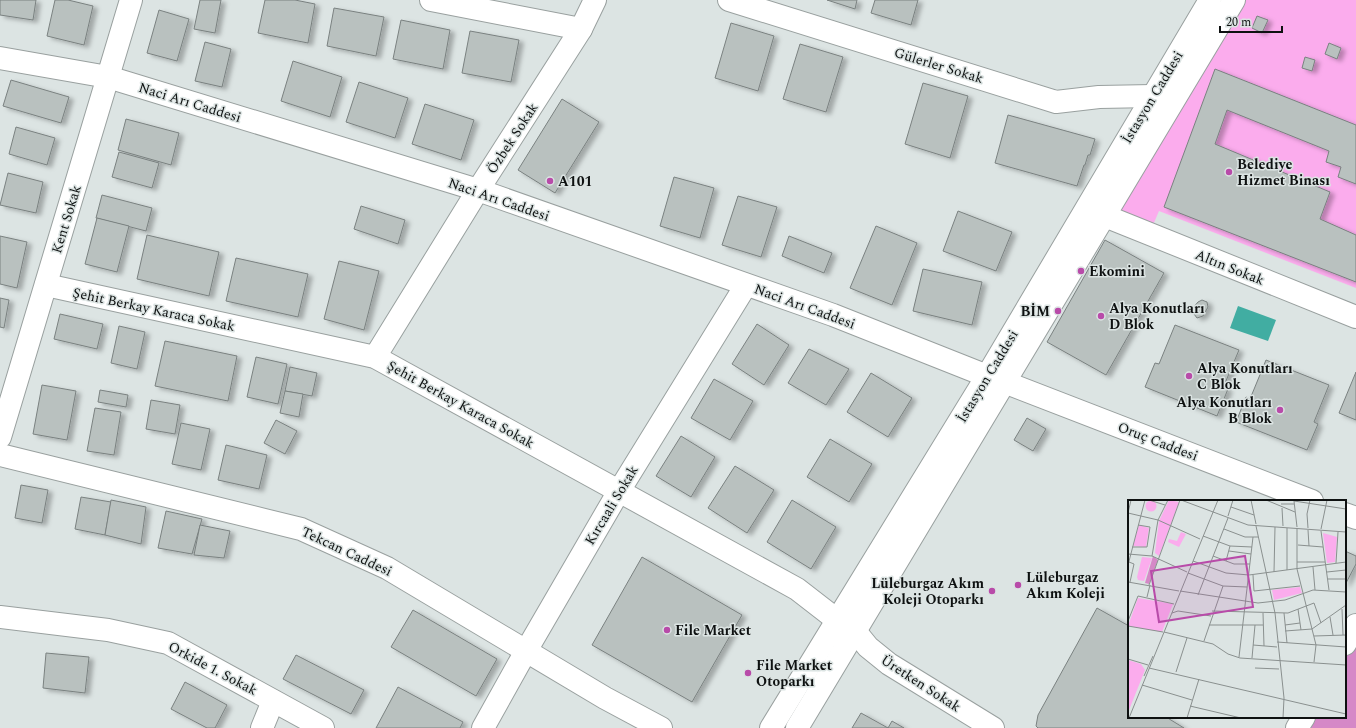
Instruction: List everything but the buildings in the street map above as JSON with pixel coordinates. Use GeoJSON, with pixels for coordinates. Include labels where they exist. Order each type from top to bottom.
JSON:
{"type":"FeatureCollection","features":[{"type":"Feature","properties":{"kind":"street","name":"Kent Sokak"},"geometry":{"type":"LineString","coordinates":[[0,438],[132,0]]}},
{"type":"Feature","properties":{"kind":"street"},"geometry":{"type":"LineString","coordinates":[[431,0],[582,29]]}},
{"type":"Feature","properties":{"kind":"street","name":"Özbek Sokak"},"geometry":{"type":"LineString","coordinates":[[375,357],[478,190],[582,29],[595,0]]}},
{"type":"Feature","properties":{"kind":"street","name":"Gülerler Sokak"},"geometry":{"type":"LineString","coordinates":[[729,0],[1056,102],[1099,98],[1153,96]]}},
{"type":"Feature","properties":{"kind":"street","name":"İstasyon Caddesi"},"geometry":{"type":"LineString","coordinates":[[771,728],[846,626],[995,379],[1153,96],[1210,0]]}},
{"type":"Feature","properties":{"kind":"street","name":"İstasyon Caddesi"},"geometry":{"type":"LineString","coordinates":[[995,379],[1105,216],[1234,0]]}},
{"type":"Feature","properties":{"kind":"street","name":"Naci Arı Caddesi"},"geometry":{"type":"LineString","coordinates":[[0,58],[108,77],[478,190],[833,315],[995,379]]}},
{"type":"Feature","properties":{"kind":"street","name":"Altın Sokak"},"geometry":{"type":"LineString","coordinates":[[1105,216],[1356,317]]}},
{"type":"Feature","properties":{"kind":"street","name":"Şehit Berkay Karaca Sokak"},"geometry":{"type":"LineString","coordinates":[[46,285],[375,357],[798,589],[846,626]]}},
{"type":"Feature","properties":{"kind":"street","name":"Kırcaali Sokak"},"geometry":{"type":"LineString","coordinates":[[483,728],[619,491],[746,285]]}},
{"type":"Feature","properties":{"kind":"street","name":"Oruç Caddesi"},"geometry":{"type":"LineString","coordinates":[[995,379],[1309,500]]}},
{"type":"Feature","properties":{"kind":"street","name":"Tekcan Caddesi"},"geometry":{"type":"LineString","coordinates":[[0,455],[301,529],[387,568],[605,698],[661,728]]}},
{"type":"Feature","properties":{"kind":"street"},"geometry":{"type":"LineString","coordinates":[[1346,514],[1356,518]]}},
{"type":"Feature","properties":{"kind":"street","name":"Orkide 1. Sokak"},"geometry":{"type":"LineString","coordinates":[[0,617],[108,630],[168,643],[323,728]]}},
{"type":"Feature","properties":{"kind":"street"},"geometry":{"type":"LineString","coordinates":[[1346,642],[1356,625]]}},
{"type":"Feature","properties":{"kind":"street","name":"İstasyon Caddesi"},"geometry":{"type":"LineString","coordinates":[[797,728],[846,626]]}},
{"type":"Feature","properties":{"kind":"street","name":"Üretken Sokak"},"geometry":{"type":"LineString","coordinates":[[846,626],[868,647],[890,664],[992,728]]}},
{"type":"Feature","properties":{"kind":"street"},"geometry":{"type":"LineString","coordinates":[[262,728],[273,701]]}},
{"type":"Feature","properties":{"kind":"street"},"geometry":{"type":"LineString","coordinates":[[1297,728],[1303,718]]}},
{"type":"Feature","properties":{"kind":"shaded area"},"geometry":{"type":"Polygon","coordinates":[[[1235,0],[1356,0],[1356,288],[1159,211],[1153,225],[1114,210],[1235,0]]]}},
{"type":"Feature","properties":{"kind":"shaded area"},"geometry":{"type":"Polygon","coordinates":[[[1356,640],[1356,728],[1307,728],[1312,718],[1346,718],[1346,657],[1356,640]]]}},
{"type":"Feature","properties":{"kind":"water"},"geometry":{"type":"Polygon","coordinates":[[[1238,306],[1276,320],[1268,341],[1230,328],[1238,306]]]}},
{"type":"Feature","properties":{"kind":"place","name":"Belediye Hizmet Binası"},"geometry":{"type":"Point","coordinates":[1229,172]}},
{"type":"Feature","properties":{"kind":"place","name":"A101"},"geometry":{"type":"Point","coordinates":[550,181]}},
{"type":"Feature","properties":{"kind":"place","name":"Ekomini"},"geometry":{"type":"Point","coordinates":[1081,271]}},
{"type":"Feature","properties":{"kind":"place","name":"BİM"},"geometry":{"type":"Point","coordinates":[1058,311]}},
{"type":"Feature","properties":{"kind":"place","name":"Alya Konutları D Blok"},"geometry":{"type":"Point","coordinates":[1101,316]}},
{"type":"Feature","properties":{"kind":"place","name":"Alya Konutları C Blok"},"geometry":{"type":"Point","coordinates":[1189,376]}},
{"type":"Feature","properties":{"kind":"place","name":"Alya Konutları B Blok"},"geometry":{"type":"Point","coordinates":[1280,410]}},
{"type":"Feature","properties":{"kind":"place","name":"Lüleburgaz Akım Koleji"},"geometry":{"type":"Point","coordinates":[1018,585]}},
{"type":"Feature","properties":{"kind":"place","name":"Lüleburgaz Akım Koleji Otoparkı"},"geometry":{"type":"Point","coordinates":[992,591]}},
{"type":"Feature","properties":{"kind":"place","name":"File Market"},"geometry":{"type":"Point","coordinates":[667,630]}},
{"type":"Feature","properties":{"kind":"place","name":"File Market Otoparkı"},"geometry":{"type":"Point","coordinates":[748,673]}}]}
